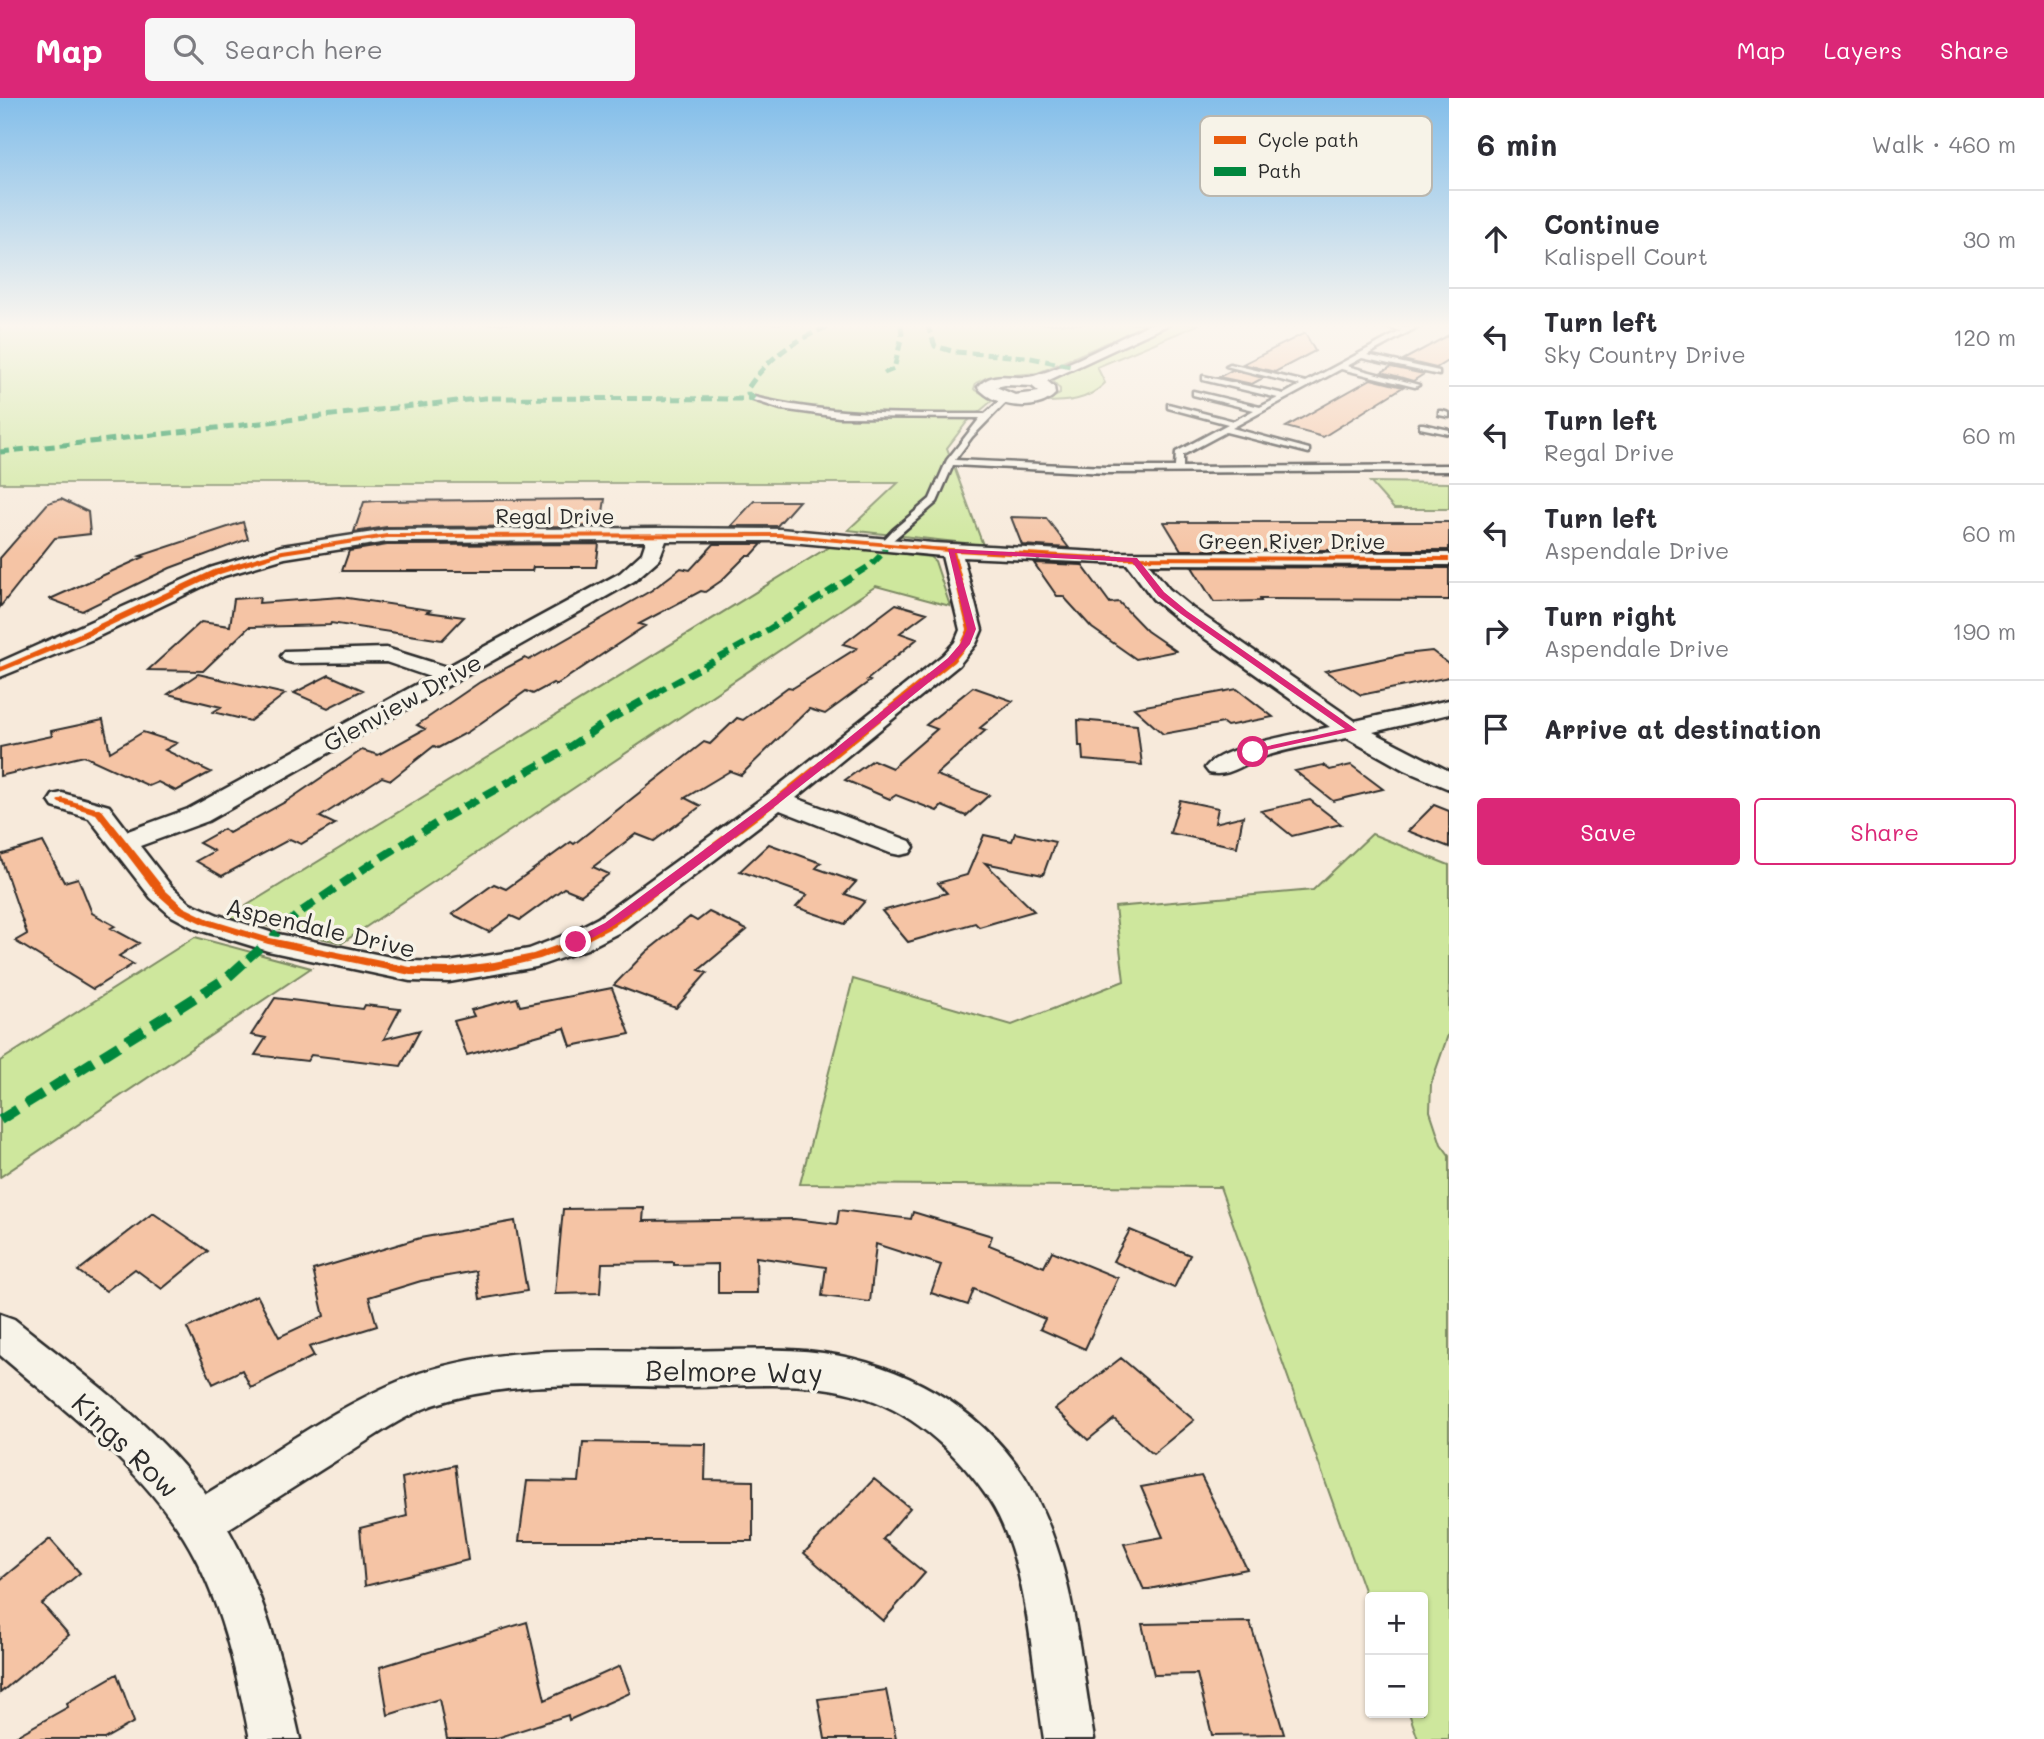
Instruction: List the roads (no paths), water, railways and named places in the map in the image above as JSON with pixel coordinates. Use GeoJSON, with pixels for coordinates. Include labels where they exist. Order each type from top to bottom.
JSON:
{"type":"FeatureCollection","features":[{"type":"Feature","properties":{"kind":"street","name":"Glenview Drive"},"geometry":{"type":"LineString","coordinates":[[124,842],[165,830],[198,815],[627,577],[652,555],[657,534]]}},
{"type":"Feature","properties":{"kind":"street","name":"Regal Drive"},"geometry":{"type":"LineString","coordinates":[[0,670],[85,634],[217,572],[249,561],[318,545],[424,535],[780,535],[951,551],[1134,559]]}},
{"type":"Feature","properties":{"kind":"street","name":"Aspendale Drive"},"geometry":{"type":"LineString","coordinates":[[62,801],[83,805],[99,812],[161,892],[180,909],[207,922],[268,941],[371,965],[410,971],[449,972],[494,967],[536,957],[576,942],[609,925],[777,800],[951,660],[965,644],[971,629],[951,551]]}},
{"type":"Feature","properties":{"kind":"street"},"geometry":{"type":"LineString","coordinates":[[1134,559],[1161,594],[1184,612],[1352,730],[1389,752],[1449,781]]}},
{"type":"Feature","properties":{"kind":"street","name":"Green River Drive"},"geometry":{"type":"LineString","coordinates":[[1134,559],[1449,559]]}},
{"type":"Feature","properties":{"kind":"street"},"geometry":{"type":"LineString","coordinates":[[293,656],[386,655],[449,676]]}},
{"type":"Feature","properties":{"kind":"street"},"geometry":{"type":"LineString","coordinates":[[1218,768],[1253,752],[1449,707]]}},
{"type":"Feature","properties":{"kind":"street"},"geometry":{"type":"LineString","coordinates":[[777,800],[901,847]]}},
{"type":"Feature","properties":{"kind":"street","name":"Kings Row"},"geometry":{"type":"LineString","coordinates":[[4,1341],[118,1432],[161,1473],[200,1522],[232,1584],[259,1659],[275,1739]]}},
{"type":"Feature","properties":{"kind":"street","name":"Belmore Way"},"geometry":{"type":"LineString","coordinates":[[200,1522],[383,1409],[432,1387],[481,1374],[534,1369],[816,1369],[864,1379],[906,1396],[947,1422],[980,1453],[1008,1491],[1031,1539],[1040,1574],[1069,1739]]}},
{"type":"Feature","properties":{"kind":"lane"},"geometry":{"type":"LineString","coordinates":[[760,401],[791,409],[827,413],[985,416]]}},
{"type":"Feature","properties":{"kind":"lane"},"geometry":{"type":"LineString","coordinates":[[885,544],[933,502],[950,462],[985,416],[1002,401]]}},
{"type":"Feature","properties":{"kind":"lane"},"geometry":{"type":"LineString","coordinates":[[1225,401],[1261,410]]}},
{"type":"Feature","properties":{"kind":"lane"},"geometry":{"type":"LineString","coordinates":[[1179,470],[1180,454],[1278,401]]}},
{"type":"Feature","properties":{"kind":"lane"},"geometry":{"type":"LineString","coordinates":[[1171,406],[1235,424]]}},
{"type":"Feature","properties":{"kind":"lane"},"geometry":{"type":"LineString","coordinates":[[1423,426],[1449,432]]}},
{"type":"Feature","properties":{"kind":"lane"},"geometry":{"type":"LineString","coordinates":[[1225,429],[1306,451]]}},
{"type":"Feature","properties":{"kind":"lane"},"geometry":{"type":"LineString","coordinates":[[950,462],[1107,470],[1449,468]]}}]}
